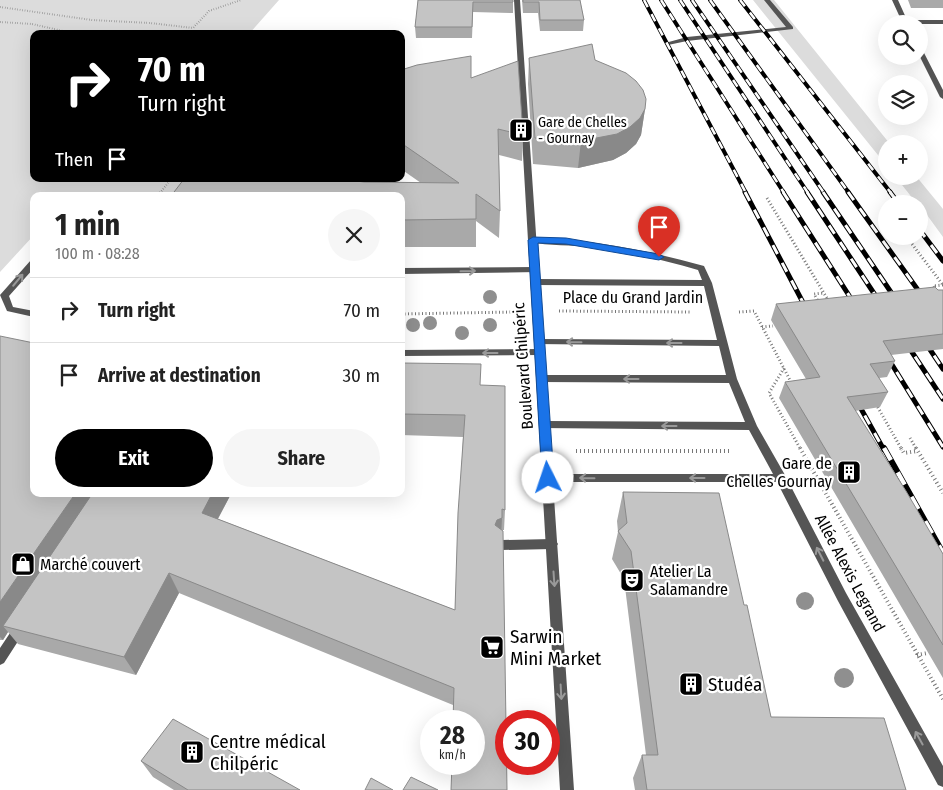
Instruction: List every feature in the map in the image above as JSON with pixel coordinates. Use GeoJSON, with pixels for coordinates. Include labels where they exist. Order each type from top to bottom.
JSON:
{"type":"FeatureCollection","features":[{"type":"Feature","properties":{"kind":"street","name":"Boulevard Chilpéric"},"geometry":{"type":"LineString","coordinates":[[517,0],[567,790]]}},
{"type":"Feature","properties":{"kind":"street"},"geometry":{"type":"LineString","coordinates":[[668,43],[686,39],[791,28],[767,0]]}},
{"type":"Feature","properties":{"kind":"street"},"geometry":{"type":"LineString","coordinates":[[895,0],[902,15]]}},
{"type":"Feature","properties":{"kind":"street"},"geometry":{"type":"LineString","coordinates":[[928,22],[943,22]]}},
{"type":"Feature","properties":{"kind":"street"},"geometry":{"type":"LineString","coordinates":[[927,65],[943,96]]}},
{"type":"Feature","properties":{"kind":"street"},"geometry":{"type":"LineString","coordinates":[[533,240],[566,241],[677,261],[701,268],[708,283],[536,282]]}},
{"type":"Feature","properties":{"kind":"street"},"geometry":{"type":"LineString","coordinates":[[30,267],[4,296],[10,309],[30,313]]}},
{"type":"Feature","properties":{"kind":"street"},"geometry":{"type":"LineString","coordinates":[[405,271],[535,270]]}},
{"type":"Feature","properties":{"kind":"street","name":"Allée Alexis Legrand"},"geometry":{"type":"LineString","coordinates":[[708,283],[732,379],[752,426],[842,597],[943,780]]}},
{"type":"Feature","properties":{"kind":"street"},"geometry":{"type":"LineString","coordinates":[[539,342],[723,343]]}},
{"type":"Feature","properties":{"kind":"street"},"geometry":{"type":"LineString","coordinates":[[405,353],[539,352]]}},
{"type":"Feature","properties":{"kind":"street"},"geometry":{"type":"LineString","coordinates":[[542,379],[732,379]]}},
{"type":"Feature","properties":{"kind":"street"},"geometry":{"type":"LineString","coordinates":[[545,425],[752,426]]}},
{"type":"Feature","properties":{"kind":"street"},"geometry":{"type":"LineString","coordinates":[[548,478],[781,478]]}},
{"type":"Feature","properties":{"kind":"street"},"geometry":{"type":"LineString","coordinates":[[502,545],[552,544]]}},
{"type":"Feature","properties":{"kind":"street"},"geometry":{"type":"LineString","coordinates":[[0,658],[27,617]]}},
{"type":"Feature","properties":{"kind":"path"},"geometry":{"type":"LineString","coordinates":[[0,7],[92,20],[150,23],[193,28],[209,11],[241,0]]}},
{"type":"Feature","properties":{"kind":"path"},"geometry":{"type":"LineString","coordinates":[[0,22],[32,24],[58,30]]}},
{"type":"Feature","properties":{"kind":"path"},"geometry":{"type":"LineString","coordinates":[[161,192],[169,182]]}},
{"type":"Feature","properties":{"kind":"path"},"geometry":{"type":"LineString","coordinates":[[767,198],[828,300]]}},
{"type":"Feature","properties":{"kind":"path"},"geometry":{"type":"LineString","coordinates":[[913,245],[943,285]]}},
{"type":"Feature","properties":{"kind":"path"},"geometry":{"type":"LineString","coordinates":[[938,293],[933,286],[943,285]]}},
{"type":"Feature","properties":{"kind":"path"},"geometry":{"type":"LineString","coordinates":[[823,310],[814,294],[824,293]]}},
{"type":"Feature","properties":{"kind":"path","name":"Place du Grand Jardin"},"geometry":{"type":"LineString","coordinates":[[405,314],[715,312]]}},
{"type":"Feature","properties":{"kind":"path"},"geometry":{"type":"LineString","coordinates":[[754,312],[795,388]]}},
{"type":"Feature","properties":{"kind":"path"},"geometry":{"type":"LineString","coordinates":[[762,327],[773,326]]}},
{"type":"Feature","properties":{"kind":"path"},"geometry":{"type":"LineString","coordinates":[[784,368],[770,393],[943,699]]}},
{"type":"Feature","properties":{"kind":"path"},"geometry":{"type":"LineString","coordinates":[[875,402],[904,453],[918,452]]}},
{"type":"Feature","properties":{"kind":"path"},"geometry":{"type":"LineString","coordinates":[[794,437],[801,437]]}},
{"type":"Feature","properties":{"kind":"path"},"geometry":{"type":"LineString","coordinates":[[910,438],[943,493]]}},
{"type":"Feature","properties":{"kind":"path"},"geometry":{"type":"LineString","coordinates":[[576,451],[729,451]]}},
{"type":"Feature","properties":{"kind":"path"},"geometry":{"type":"LineString","coordinates":[[917,655],[928,653]]}},
{"type":"Feature","properties":{"kind":"shaded area"},"geometry":{"type":"Polygon","coordinates":[[[0,0],[279,0],[253,30],[30,30],[30,182],[211,182],[202,192],[30,192],[30,239],[0,272],[0,0]]]}},
{"type":"Feature","properties":{"kind":"shaded area"},"geometry":{"type":"Polygon","coordinates":[[[753,0],[774,0],[883,135],[878,135],[878,155],[753,0]]]}},
{"type":"Feature","properties":{"kind":"shaded area"},"geometry":{"type":"Polygon","coordinates":[[[902,185],[923,185],[943,209],[943,237],[928,216],[928,195],[910,195],[902,185]]]}},
{"type":"Feature","properties":{"kind":"building"},"geometry":{"type":"Polygon","coordinates":[[[418,0],[513,0],[513,2],[473,2],[472,27],[415,27],[418,0]]]}},
{"type":"Feature","properties":{"kind":"building"},"geometry":{"type":"Polygon","coordinates":[[[523,0],[580,0],[584,20],[540,20],[539,2],[523,2],[523,0]]]}},
{"type":"Feature","properties":{"kind":"building"},"geometry":{"type":"Polygon","coordinates":[[[592,44],[595,60],[626,73],[643,90],[646,99],[645,109],[640,118],[630,127],[617,134],[581,141],[535,138],[529,58],[592,44]]]}},
{"type":"Feature","properties":{"kind":"building"},"geometry":{"type":"Polygon","coordinates":[[[471,56],[471,78],[518,61],[523,135],[498,129],[500,211],[476,194],[476,219],[405,220],[405,192],[174,192],[182,182],[459,183],[405,146],[405,69],[471,56]]]}},
{"type":"Feature","properties":{"kind":"building","name":"Gare de Chelles Gournay"},"geometry":{"type":"Polygon","coordinates":[[[935,287],[938,290],[943,290],[943,334],[883,341],[895,361],[870,364],[888,392],[847,397],[943,554],[943,645],[785,382],[820,377],[776,304],[935,287]]]}},
{"type":"Feature","properties":{"kind":"building","name":"Marché couvert"},"geometry":{"type":"Polygon","coordinates":[[[0,336],[30,342],[30,497],[73,497],[0,602],[0,336]]]}},
{"type":"Feature","properties":{"kind":"building"},"geometry":{"type":"Polygon","coordinates":[[[405,363],[481,364],[480,385],[505,386],[505,510],[502,509],[502,518],[497,520],[495,525],[503,531],[506,710],[495,710],[495,775],[507,775],[507,790],[451,790],[452,775],[485,775],[485,710],[453,710],[454,688],[169,573],[124,657],[3,626],[90,497],[210,497],[202,513],[455,610],[458,513],[465,415],[405,414],[405,363]]]}},
{"type":"Feature","properties":{"kind":"building"},"geometry":{"type":"Polygon","coordinates":[[[623,492],[719,493],[744,605],[747,605],[771,717],[884,718],[906,790],[647,790],[642,755],[658,755],[631,551],[618,531],[627,523],[623,492]]]}},
{"type":"Feature","properties":{"kind":"building"},"geometry":{"type":"Polygon","coordinates":[[[173,719],[300,790],[188,790],[141,761],[173,719]]]}},
{"type":"Feature","properties":{"kind":"building"},"geometry":{"type":"Polygon","coordinates":[[[411,777],[438,790],[403,790],[411,777]]]}},
{"type":"Feature","properties":{"kind":"building"},"geometry":{"type":"Polygon","coordinates":[[[371,778],[393,790],[365,790],[371,778]]]}},
{"type":"Feature","properties":{"kind":"railway"},"geometry":{"type":"LineString","coordinates":[[644,0],[746,193]]}},
{"type":"Feature","properties":{"kind":"railway"},"geometry":{"type":"LineString","coordinates":[[661,0],[784,193]]}},
{"type":"Feature","properties":{"kind":"railway"},"geometry":{"type":"LineString","coordinates":[[680,0],[808,193]]}},
{"type":"Feature","properties":{"kind":"railway"},"geometry":{"type":"LineString","coordinates":[[692,0],[824,193]]}},
{"type":"Feature","properties":{"kind":"railway"},"geometry":{"type":"LineString","coordinates":[[710,0],[849,193]]}},
{"type":"Feature","properties":{"kind":"railway"},"geometry":{"type":"LineString","coordinates":[[740,0],[891,193]]}},
{"type":"Feature","properties":{"kind":"railway"},"geometry":{"type":"LineString","coordinates":[[745,192],[809,314]]}},
{"type":"Feature","properties":{"kind":"railway"},"geometry":{"type":"LineString","coordinates":[[783,192],[857,308]]}},
{"type":"Feature","properties":{"kind":"railway"},"geometry":{"type":"LineString","coordinates":[[807,192],[881,304]]}},
{"type":"Feature","properties":{"kind":"railway"},"geometry":{"type":"LineString","coordinates":[[823,192],[899,304]]}},
{"type":"Feature","properties":{"kind":"railway"},"geometry":{"type":"LineString","coordinates":[[848,192],[943,325]]}},
{"type":"Feature","properties":{"kind":"railway"},"geometry":{"type":"LineString","coordinates":[[928,241],[943,261]]}},
{"type":"Feature","properties":{"kind":"railway"},"geometry":{"type":"LineString","coordinates":[[923,339],[943,369]]}},
{"type":"Feature","properties":{"kind":"railway"},"geometry":{"type":"LineString","coordinates":[[904,340],[943,399]]}},
{"type":"Feature","properties":{"kind":"railway"},"geometry":{"type":"LineString","coordinates":[[886,355],[943,447]]}},
{"type":"Feature","properties":{"kind":"railway"},"geometry":{"type":"LineString","coordinates":[[855,398],[884,450]]}},
{"type":"Feature","properties":{"kind":"railway"},"geometry":{"type":"LineString","coordinates":[[884,448],[943,553]]}},
{"type":"Feature","properties":{"kind":"place","name":"Gare de Chelles - Gournay"},"geometry":{"type":"Point","coordinates":[521,130]}},
{"type":"Feature","properties":{"kind":"place","name":"Gare de Chelles Gournay"},"geometry":{"type":"Point","coordinates":[849,472]}},
{"type":"Feature","properties":{"kind":"place","name":"Marché couvert"},"geometry":{"type":"Point","coordinates":[23,564]}},
{"type":"Feature","properties":{"kind":"place","name":"Atelier La Salamandre"},"geometry":{"type":"Point","coordinates":[632,580]}},
{"type":"Feature","properties":{"kind":"place","name":"Sarwin Mini Market"},"geometry":{"type":"Point","coordinates":[492,647]}},
{"type":"Feature","properties":{"kind":"place","name":"Studéa"},"geometry":{"type":"Point","coordinates":[691,684]}},
{"type":"Feature","properties":{"kind":"place","name":"Centre médical Chilpéric"},"geometry":{"type":"Point","coordinates":[192,752]}},
{"type":"Feature","properties":{"kind":"route"},"geometry":{"type":"LineString","coordinates":[[548,478],[533,240],[566,241],[659,257]]}}]}
